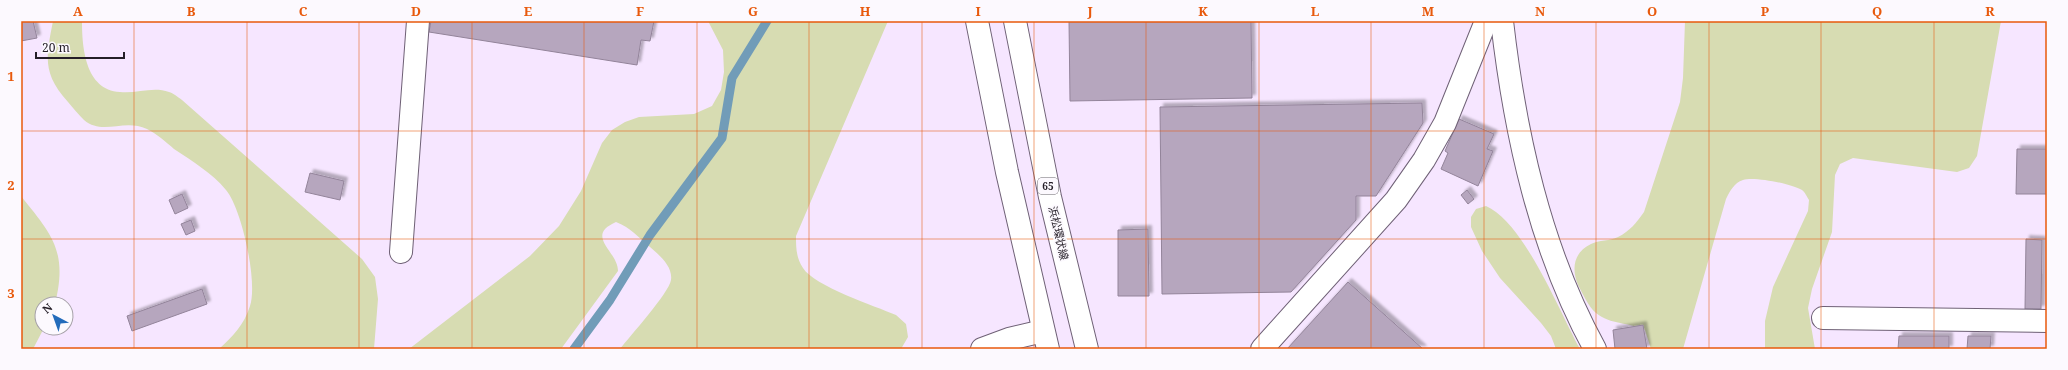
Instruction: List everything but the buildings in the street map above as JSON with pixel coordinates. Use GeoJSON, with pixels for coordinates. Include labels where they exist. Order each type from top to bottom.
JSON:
{"type":"FeatureCollection","features":[{"type":"Feature","properties":{"kind":"street"},"geometry":{"type":"LineString","coordinates":[[401,252],[418,21]]}},
{"type":"Feature","properties":{"kind":"street"},"geometry":{"type":"LineString","coordinates":[[977,21],[1007,172],[1045,340],[1009,339],[982,349]]}},
{"type":"Feature","properties":{"kind":"street","name":"浜松環状線"},"geometry":{"type":"LineString","coordinates":[[1015,21],[1050,198],[1088,349]]}},
{"type":"Feature","properties":{"kind":"street"},"geometry":{"type":"LineString","coordinates":[[1262,349],[1396,200],[1424,160],[1445,122],[1486,21]]}},
{"type":"Feature","properties":{"kind":"street"},"geometry":{"type":"LineString","coordinates":[[1502,21],[1522,143],[1546,236],[1580,322],[1595,349]]}},
{"type":"Feature","properties":{"kind":"street"},"geometry":{"type":"LineString","coordinates":[[1823,318],[2047,321]]}},
{"type":"Feature","properties":{"kind":"green space"},"geometry":{"type":"Polygon","coordinates":[[[53,21],[82,21],[83,43],[88,66],[99,84],[108,89],[120,92],[163,90],[176,95],[362,259],[375,277],[378,299],[374,349],[219,349],[233,335],[245,319],[252,295],[252,281],[247,246],[238,213],[232,199],[226,190],[208,173],[147,129],[130,125],[99,127],[91,125],[84,120],[60,92],[50,73],[48,55],[53,21]]]}},
{"type":"Feature","properties":{"kind":"green space"},"geometry":{"type":"Polygon","coordinates":[[[708,21],[888,21],[796,236],[796,244],[799,260],[809,275],[819,282],[860,301],[896,315],[906,324],[908,337],[901,349],[620,349],[664,294],[669,286],[671,275],[665,261],[630,230],[616,222],[607,227],[603,233],[603,238],[617,264],[618,271],[561,349],[409,349],[530,256],[559,226],[581,191],[602,143],[612,130],[625,122],[639,117],[694,114],[712,106],[721,90],[724,72],[723,50],[708,21]]]}},
{"type":"Feature","properties":{"kind":"green space"},"geometry":{"type":"Polygon","coordinates":[[[1685,21],[2001,21],[1977,156],[1969,168],[1957,172],[1853,158],[1840,164],[1835,175],[1832,232],[1812,289],[1808,308],[1815,349],[1765,349],[1765,321],[1773,287],[1808,211],[1809,200],[1805,193],[1802,190],[1790,185],[1772,181],[1748,179],[1737,183],[1731,190],[1726,199],[1683,349],[1651,349],[1645,330],[1639,327],[1607,320],[1596,313],[1586,300],[1578,285],[1575,267],[1581,251],[1591,244],[1622,235],[1644,212],[1680,102],[1683,78],[1685,21]]]}},
{"type":"Feature","properties":{"kind":"green space"},"geometry":{"type":"Polygon","coordinates":[[[21,196],[49,233],[58,257],[60,270],[57,296],[34,296],[34,336],[40,336],[33,349],[21,349],[21,196]]]}},
{"type":"Feature","properties":{"kind":"green space"},"geometry":{"type":"Polygon","coordinates":[[[1486,206],[1500,215],[1514,230],[1527,249],[1540,270],[1580,349],[1556,349],[1551,336],[1500,278],[1482,251],[1471,227],[1471,217],[1476,209],[1486,206]]]}},
{"type":"Feature","properties":{"kind":"waterway"},"geometry":{"type":"LineString","coordinates":[[574,349],[610,300],[650,235],[722,138],[732,78],[767,21]]}}]}
